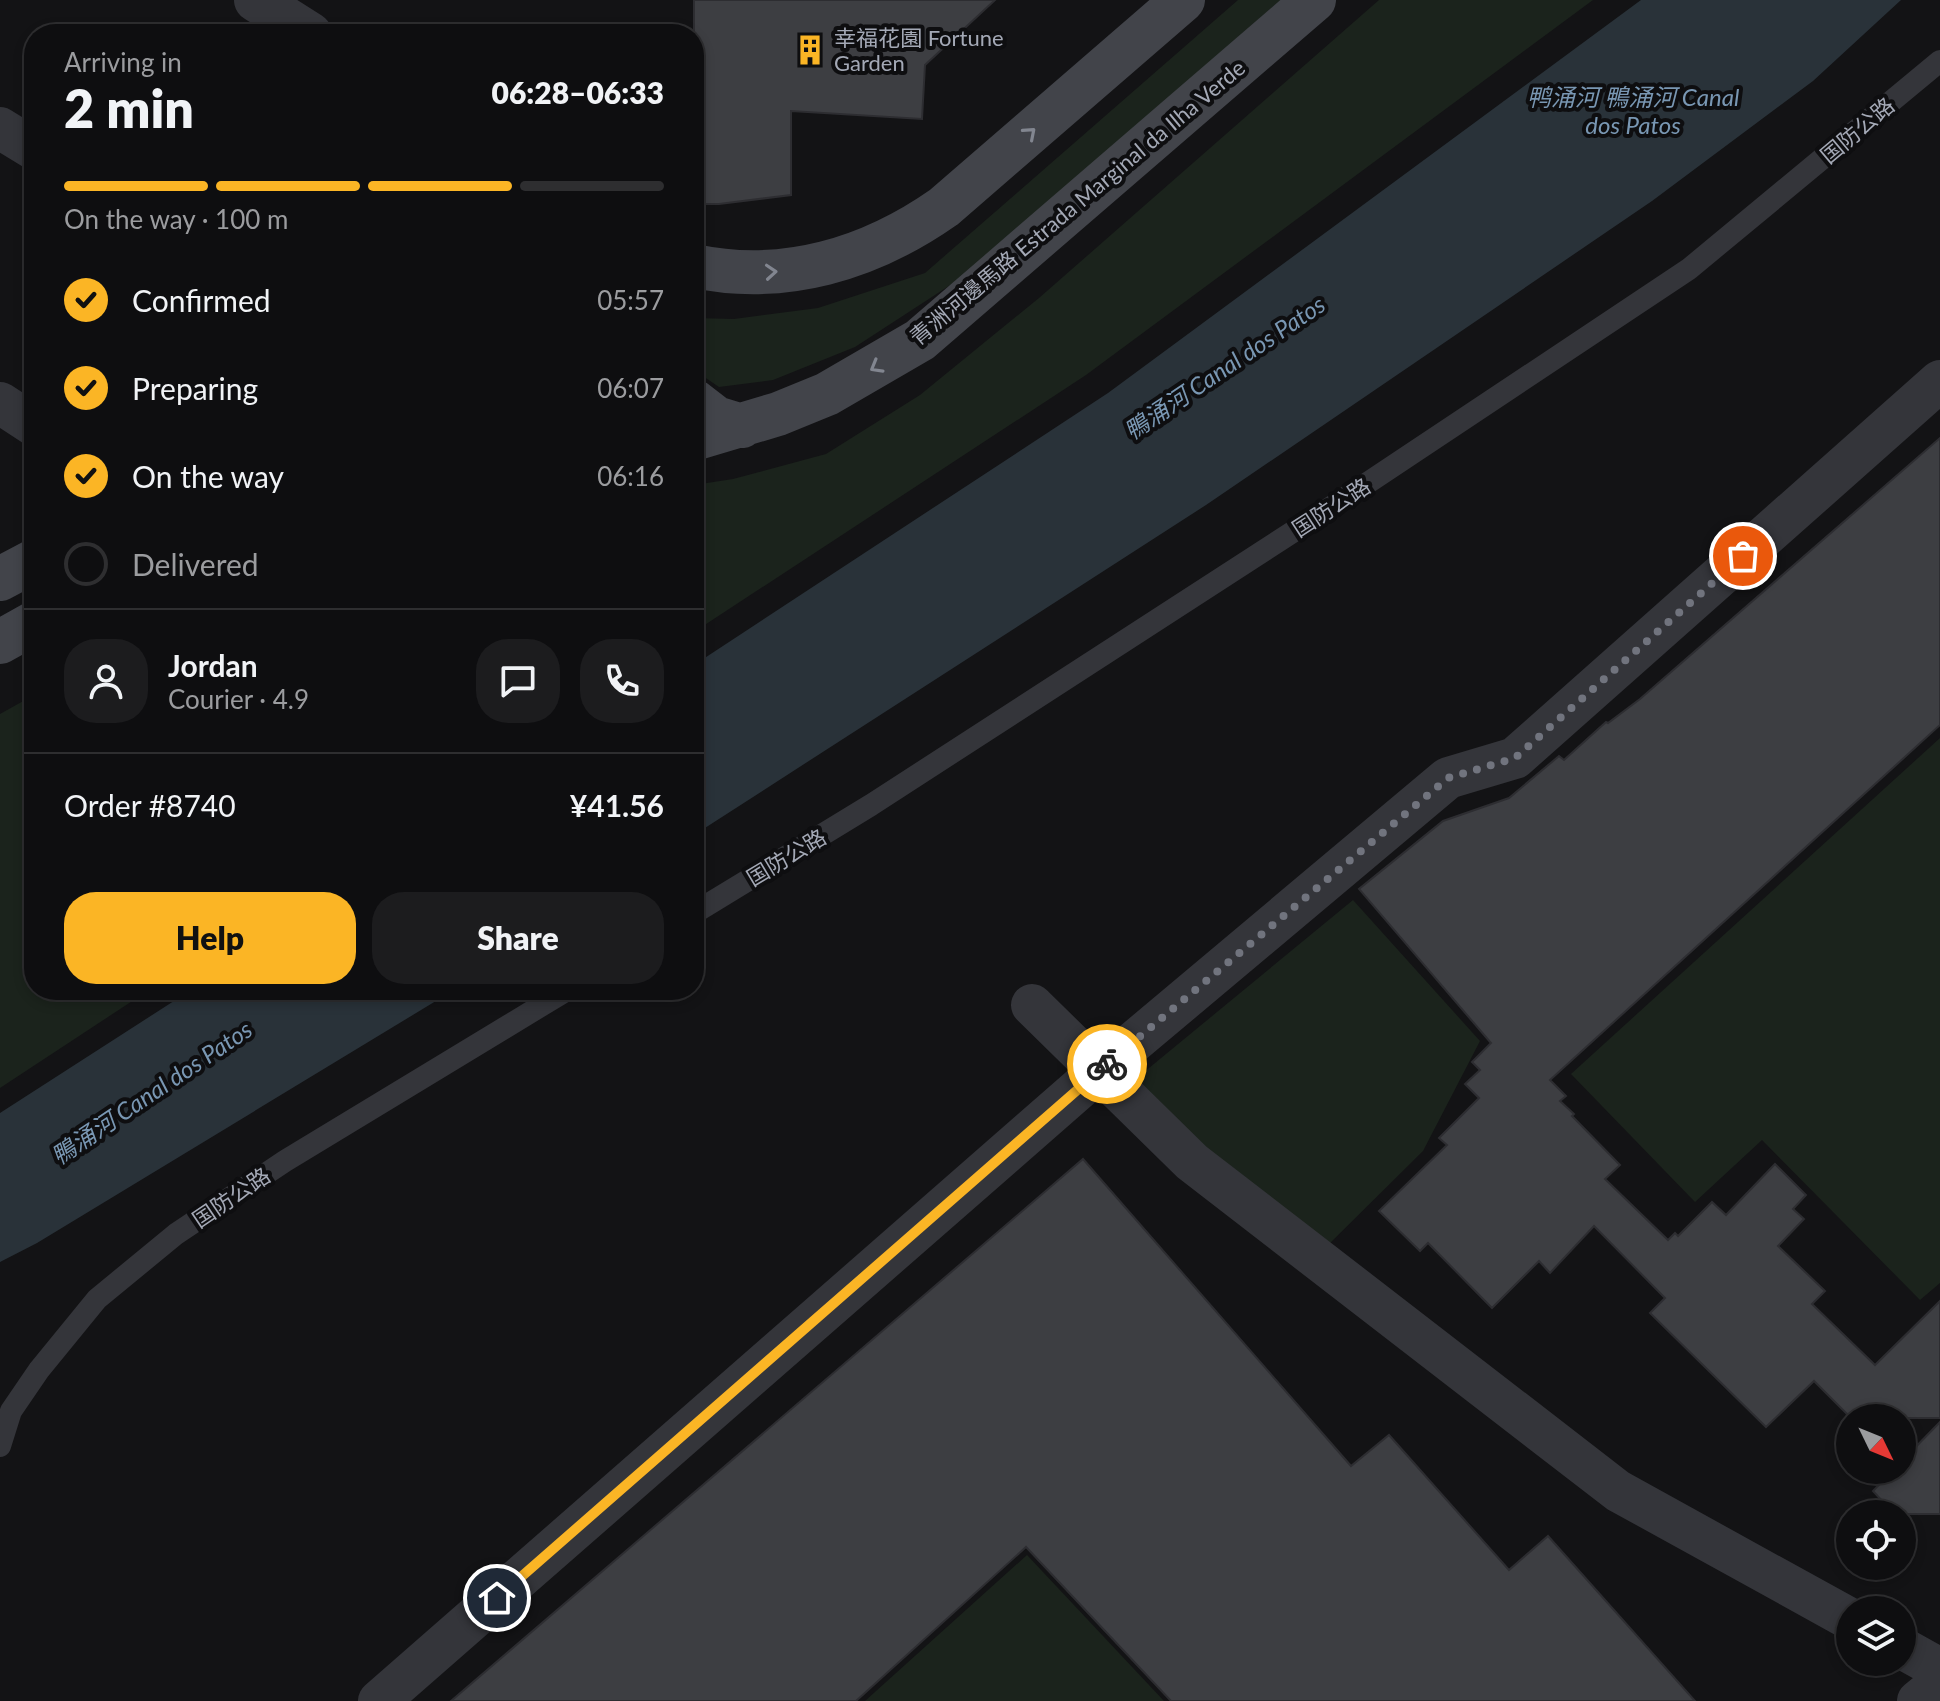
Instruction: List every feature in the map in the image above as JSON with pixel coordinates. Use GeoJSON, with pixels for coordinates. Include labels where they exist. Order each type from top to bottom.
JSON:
{"type":"FeatureCollection","features":[{"type":"Feature","properties":{"kind":"main road"},"geometry":{"type":"LineString","coordinates":[[704,270],[757,273],[807,268],[856,256],[902,235],[944,207],[1183,0]]}},
{"type":"Feature","properties":{"kind":"main road","name":"青洲河邊馬路 Estrada Marginal da Ilha Verde"},"geometry":{"type":"LineString","coordinates":[[704,436],[742,426],[827,394],[920,340],[1314,0]]}},
{"type":"Feature","properties":{"kind":"main road"},"geometry":{"type":"LineString","coordinates":[[704,409],[716,418],[742,426]]}},
{"type":"Feature","properties":{"kind":"main road"},"geometry":{"type":"LineString","coordinates":[[0,579],[24,566]]}},
{"type":"Feature","properties":{"kind":"main road"},"geometry":{"type":"LineString","coordinates":[[0,642],[24,629]]}},
{"type":"Feature","properties":{"kind":"street"},"geometry":{"type":"LineString","coordinates":[[256,0],[294,24]]}},
{"type":"Feature","properties":{"kind":"street"},"geometry":{"type":"LineString","coordinates":[[0,128],[24,143]]}},
{"type":"Feature","properties":{"kind":"street"},"geometry":{"type":"LineString","coordinates":[[379,1701],[1098,1072],[1448,778],[1515,758],[1940,381]]}},
{"type":"Feature","properties":{"kind":"street"},"geometry":{"type":"LineString","coordinates":[[0,403],[24,419]]}},
{"type":"Feature","properties":{"kind":"street"},"geometry":{"type":"LineString","coordinates":[[1032,1005],[1192,1162],[1618,1491],[1836,1611]]}},
{"type":"Feature","properties":{"kind":"street"},"geometry":{"type":"LineString","coordinates":[[1916,1656],[1940,1669]]}},
{"type":"Feature","properties":{"kind":"street"},"geometry":{"type":"LineString","coordinates":[[1918,1701],[1940,1683]]}},
{"type":"Feature","properties":{"kind":"lane","name":"国防公路"},"geometry":{"type":"LineString","coordinates":[[704,907],[871,805],[1277,543],[1689,269],[1940,61]]}},
{"type":"Feature","properties":{"kind":"lane","name":"国防公路"},"geometry":{"type":"LineString","coordinates":[[0,1446],[11,1411],[39,1370],[97,1299],[176,1234],[285,1161],[551,1000]]}},
{"type":"Feature","properties":{"kind":"shaded area"},"geometry":{"type":"Polygon","coordinates":[[[1238,0],[1281,0],[958,280],[855,347],[773,380],[719,387],[704,377],[704,318],[734,319],[818,308],[925,273],[1238,0]]]}},
{"type":"Feature","properties":{"kind":"shaded area"},"geometry":{"type":"Polygon","coordinates":[[[1379,0],[1593,0],[1086,375],[704,625],[704,483],[733,479],[826,454],[920,395],[1039,298],[1379,0]]]}},
{"type":"Feature","properties":{"kind":"shaded area"},"geometry":{"type":"Polygon","coordinates":[[[24,701],[24,1000],[134,1000],[0,1088],[0,714],[24,701]]]}},
{"type":"Feature","properties":{"kind":"shaded area"},"geometry":{"type":"Polygon","coordinates":[[[1940,738],[1940,1283],[1920,1300],[1762,1140],[1695,1202],[1571,1074],[1940,738]]]}},
{"type":"Feature","properties":{"kind":"shaded area"},"geometry":{"type":"Polygon","coordinates":[[[1353,900],[1480,1041],[1423,1151],[1325,1248],[1203,1152],[1132,1082],[1353,900]]]}},
{"type":"Feature","properties":{"kind":"shaded area"},"geometry":{"type":"Polygon","coordinates":[[[1027,1555],[1164,1701],[865,1701],[1027,1555]]]}},
{"type":"Feature","properties":{"kind":"water","name":"鸭涌河 鴨涌河 Canal dos Patos"},"geometry":{"type":"Polygon","coordinates":[[[1641,0],[1901,0],[1813,81],[1652,201],[1206,505],[704,829],[704,658],[1108,393],[1641,0]]]}},
{"type":"Feature","properties":{"kind":"water","name":"鴨涌河 Canal dos Patos"},"geometry":{"type":"Polygon","coordinates":[[[175,1000],[438,1000],[37,1243],[0,1262],[0,1113],[175,1000]]]}},
{"type":"Feature","properties":{"kind":"building","name":"幸福花園 Fortune Garden"},"geometry":{"type":"Polygon","coordinates":[[[694,0],[995,0],[925,65],[922,119],[791,111],[791,195],[719,204],[704,204],[704,24],[694,24],[694,0]]]}},
{"type":"Feature","properties":{"kind":"building"},"geometry":{"type":"Polygon","coordinates":[[[1940,438],[1940,725],[1550,1080],[1566,1096],[1560,1101],[1574,1114],[1572,1116],[1620,1165],[1605,1179],[1668,1240],[1675,1233],[1678,1236],[1712,1202],[1726,1215],[1775,1164],[1806,1195],[1793,1209],[1804,1219],[1778,1246],[1825,1291],[1812,1304],[1875,1365],[1940,1301],[1940,1418],[1916,1418],[1916,1404],[1837,1404],[1814,1381],[1766,1427],[1650,1313],[1665,1298],[1594,1226],[1550,1273],[1539,1261],[1492,1308],[1428,1243],[1420,1251],[1379,1211],[1447,1145],[1439,1138],[1479,1098],[1465,1084],[1480,1070],[1472,1062],[1491,1043],[1359,889],[1443,821],[1509,798],[1559,756],[1564,760],[1606,722],[1640,699],[1940,438]]]}},
{"type":"Feature","properties":{"kind":"building"},"geometry":{"type":"Polygon","coordinates":[[[1083,1159],[1351,1466],[1389,1435],[1509,1570],[1548,1536],[1695,1701],[1171,1701],[1026,1547],[856,1701],[451,1701],[1083,1159]]]}},
{"type":"Feature","properties":{"kind":"building"},"geometry":{"type":"Polygon","coordinates":[[[1940,1422],[1940,1514],[1916,1514],[1916,1500],[1881,1500],[1873,1491],[1880,1484],[1916,1484],[1916,1447],[1940,1422]]]}},
{"type":"Feature","properties":{"kind":"way so far"},"geometry":{"type":"LineString","coordinates":[[1107,1064],[1448,778],[1515,758],[1743,556]]}},
{"type":"Feature","properties":{"kind":"place","name":"幸福花園 Fortune Garden"},"geometry":{"type":"Point","coordinates":[810,50]}},
{"type":"Feature","properties":{"kind":"route"},"geometry":{"type":"LineString","coordinates":[[497,1598],[1107,1064]]}}]}
